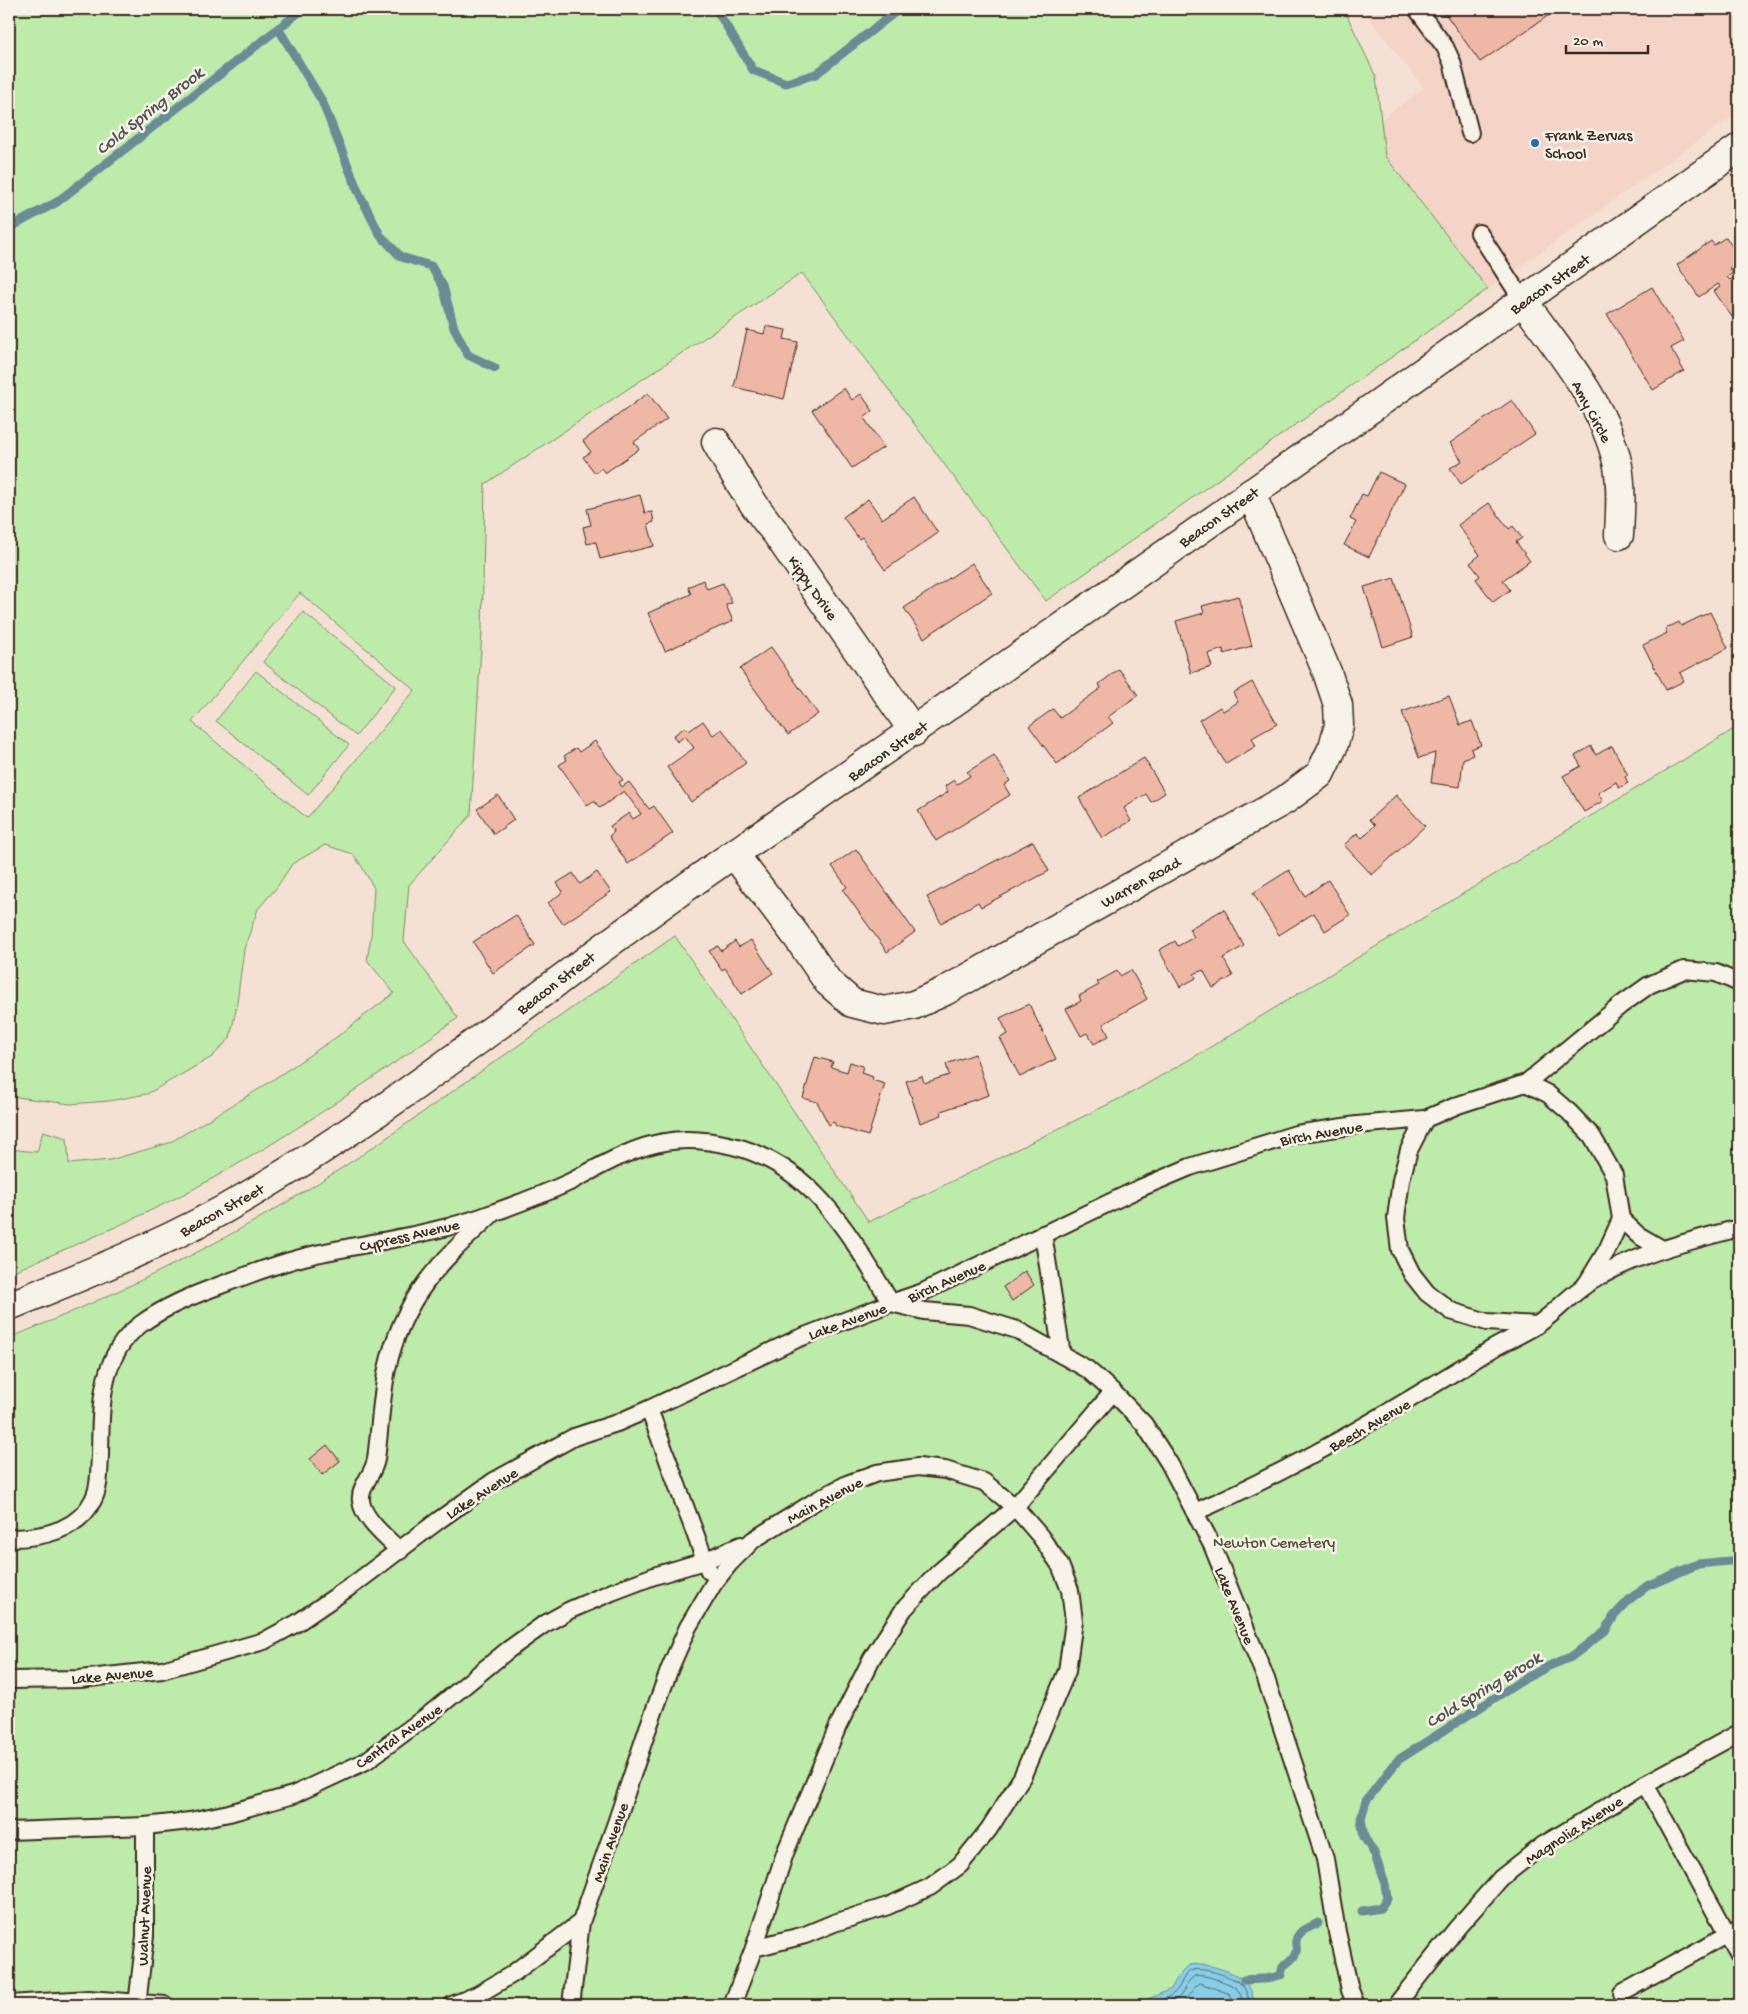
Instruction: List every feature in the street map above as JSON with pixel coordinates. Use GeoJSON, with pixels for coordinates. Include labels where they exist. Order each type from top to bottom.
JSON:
{"type":"FeatureCollection","features":[{"type":"Feature","properties":{"kind":"main road","name":"Beacon Street"},"geometry":{"type":"LineString","coordinates":[[9,1306],[174,1236],[245,1198],[360,1126],[434,1074],[602,947],[734,854],[914,732],[1523,301],[1738,152]]}},
{"type":"Feature","properties":{"kind":"main road","name":"Amy Circle"},"geometry":{"type":"LineString","coordinates":[[1523,301],[1584,389],[1609,437],[1619,478],[1619,535]]}},
{"type":"Feature","properties":{"kind":"main road","name":"Kippy Drive"},"geometry":{"type":"LineString","coordinates":[[716,442],[752,502],[776,533],[914,732]]}},
{"type":"Feature","properties":{"kind":"main road","name":"Warren Road"},"geometry":{"type":"LineString","coordinates":[[734,854],[798,938],[828,982],[852,1003],[884,1011],[914,1005],[945,991],[1285,800],[1320,774],[1333,747],[1339,725],[1338,704],[1327,672],[1251,493]]}},
{"type":"Feature","properties":{"kind":"lane"},"geometry":{"type":"LineString","coordinates":[[1417,9],[1445,47],[1452,62],[1470,133]]}},
{"type":"Feature","properties":{"kind":"lane"},"geometry":{"type":"LineString","coordinates":[[1479,233],[1523,301]]}},
{"type":"Feature","properties":{"kind":"lane","name":"Birch Avenue"},"geometry":{"type":"LineString","coordinates":[[891,1304],[924,1292],[1138,1189],[1190,1167],[1296,1134],[1357,1124],[1425,1119],[1526,1083],[1621,1005],[1649,985],[1684,970],[1716,973],[1739,983]]}},
{"type":"Feature","properties":{"kind":"lane"},"geometry":{"type":"LineString","coordinates":[[1526,1083],[1548,1094],[1592,1136],[1614,1175],[1621,1218],[1607,1250],[1586,1285]]}},
{"type":"Feature","properties":{"kind":"lane"},"geometry":{"type":"LineString","coordinates":[[1425,1119],[1409,1150],[1401,1180],[1396,1218],[1400,1250],[1412,1274],[1427,1293],[1451,1311],[1487,1322],[1537,1325]]}},
{"type":"Feature","properties":{"kind":"lane","name":"Cypress Avenue"},"geometry":{"type":"LineString","coordinates":[[9,1538],[45,1535],[66,1528],[84,1513],[94,1500],[99,1481],[103,1394],[108,1366],[120,1344],[139,1325],[164,1309],[195,1295],[267,1268],[316,1254],[427,1232],[493,1213],[562,1185],[624,1155],[663,1142],[693,1140],[733,1146],[767,1158],[802,1182],[830,1208],[865,1260],[891,1304]]}},
{"type":"Feature","properties":{"kind":"lane"},"geometry":{"type":"LineString","coordinates":[[400,1550],[376,1528],[361,1502],[362,1488],[371,1476],[376,1461],[387,1368],[404,1315],[425,1282],[451,1252],[493,1213]]}},
{"type":"Feature","properties":{"kind":"lane"},"geometry":{"type":"LineString","coordinates":[[1621,1218],[1638,1236],[1662,1249]]}},
{"type":"Feature","properties":{"kind":"lane"},"geometry":{"type":"LineString","coordinates":[[1586,1285],[1628,1262],[1662,1249],[1739,1228]]}},
{"type":"Feature","properties":{"kind":"lane"},"geometry":{"type":"LineString","coordinates":[[1044,1234],[1062,1355]]}},
{"type":"Feature","properties":{"kind":"lane","name":"Beech Avenue"},"geometry":{"type":"LineString","coordinates":[[1195,1512],[1293,1466],[1349,1436],[1492,1349],[1537,1325],[1586,1285]]}},
{"type":"Feature","properties":{"kind":"lane","name":"Lake Avenue"},"geometry":{"type":"LineString","coordinates":[[9,1680],[80,1679],[162,1670],[264,1641],[297,1623],[494,1481],[574,1437],[617,1423],[649,1409],[797,1339],[891,1304],[969,1316],[1017,1330],[1088,1369],[1144,1424],[1169,1463],[1212,1545],[1266,1679],[1325,1859],[1337,1932],[1350,1990],[1356,2005]]}},
{"type":"Feature","properties":{"kind":"lane"},"geometry":{"type":"LineString","coordinates":[[732,2005],[754,1948],[785,1853],[838,1726],[872,1658],[904,1609],[931,1580],[1015,1506],[1113,1392]]}},
{"type":"Feature","properties":{"kind":"lane"},"geometry":{"type":"LineString","coordinates":[[649,1409],[704,1561],[714,1583]]}},
{"type":"Feature","properties":{"kind":"lane","name":"Main Avenue"},"geometry":{"type":"LineString","coordinates":[[571,2005],[581,1922],[670,1668],[688,1627],[714,1583],[729,1564],[753,1540],[817,1500],[847,1484],[877,1473],[918,1467],[945,1470],[984,1482],[1015,1506],[1040,1536],[1060,1565],[1070,1590],[1074,1621],[1067,1671],[1022,1777],[989,1830],[966,1858],[960,1865],[930,1887],[888,1906],[834,1923],[805,1935],[754,1948]]}},
{"type":"Feature","properties":{"kind":"lane","name":"Central Avenue"},"geometry":{"type":"LineString","coordinates":[[9,1831],[145,1826],[190,1821],[229,1813],[293,1795],[334,1778],[374,1756],[431,1713],[508,1650],[543,1625],[570,1610],[654,1576],[704,1561],[753,1540]]}},
{"type":"Feature","properties":{"kind":"lane","name":"Magnolia Avenue"},"geometry":{"type":"LineString","coordinates":[[1396,2005],[1457,1928],[1501,1878],[1543,1845],[1645,1784],[1739,1733]]}},
{"type":"Feature","properties":{"kind":"lane"},"geometry":{"type":"LineString","coordinates":[[1645,1784],[1733,1932],[1739,1956]]}},
{"type":"Feature","properties":{"kind":"lane","name":"Walnut Avenue"},"geometry":{"type":"LineString","coordinates":[[137,2004],[145,1936],[145,1826]]}},
{"type":"Feature","properties":{"kind":"lane"},"geometry":{"type":"LineString","coordinates":[[452,2005],[477,1995],[510,1975],[581,1922]]}},
{"type":"Feature","properties":{"kind":"lane"},"geometry":{"type":"LineString","coordinates":[[1622,1993],[1733,1932]]}},
{"type":"Feature","properties":{"kind":"lane"},"geometry":{"type":"LineString","coordinates":[[9,2004],[89,1999],[165,2005]]}},
{"type":"Feature","properties":{"kind":"shaded area","name":"Frank Zervas School"},"geometry":{"type":"Polygon","coordinates":[[[1362,9],[1739,9],[1739,112],[1488,289],[1365,131],[1424,88],[1362,9]]]}},
{"type":"Feature","properties":{"kind":"green space"},"geometry":{"type":"Polygon","coordinates":[[[9,9],[1344,9],[1376,77],[1385,156],[1488,289],[1046,601],[802,273],[485,484],[482,631],[471,815],[409,885],[404,941],[458,1018],[390,1066],[251,1157],[178,1197],[73,1246],[9,1273],[9,1149],[37,1152],[43,1131],[67,1138],[69,1164],[110,1160],[169,1143],[259,1089],[338,1036],[394,993],[367,960],[371,936],[374,888],[353,854],[325,845],[292,864],[277,887],[258,909],[244,949],[236,1010],[230,1038],[212,1057],[147,1094],[109,1101],[70,1104],[9,1096],[9,9]],[[300,593],[192,722],[307,818],[415,690],[300,593]]]}},
{"type":"Feature","properties":{"kind":"green space"},"geometry":{"type":"Polygon","coordinates":[[[303,612],[396,686],[356,736],[263,662],[303,612]]]}},
{"type":"Feature","properties":{"kind":"green space"},"geometry":{"type":"Polygon","coordinates":[[[256,671],[349,745],[308,795],[216,721],[256,671]]]}},
{"type":"Feature","properties":{"kind":"green space","name":"Newton Cemetery"},"geometry":{"type":"Polygon","coordinates":[[[1739,726],[1739,2005],[9,2005],[9,1338],[93,1303],[175,1263],[295,1197],[383,1140],[675,936],[869,1222],[1131,1093],[1194,1057],[1739,726]]]}},
{"type":"Feature","properties":{"kind":"water"},"geometry":{"type":"Polygon","coordinates":[[[1202,1964],[1229,1972],[1243,1980],[1249,1987],[1254,2005],[1134,2005],[1171,1989],[1178,1976],[1189,1965],[1202,1964]]]}},
{"type":"Feature","properties":{"kind":"building"},"geometry":{"type":"Polygon","coordinates":[[[1442,9],[1558,9],[1480,62],[1442,9]]]}},
{"type":"Feature","properties":{"kind":"building"},"geometry":{"type":"Polygon","coordinates":[[[1726,237],[1739,257],[1739,261],[1729,268],[1733,273],[1727,277],[1730,280],[1739,274],[1739,312],[1732,317],[1714,291],[1720,287],[1718,284],[1699,297],[1677,265],[1711,241],[1714,245],[1726,237]]]}},
{"type":"Feature","properties":{"kind":"building"},"geometry":{"type":"Polygon","coordinates":[[[1652,287],[1684,341],[1671,348],[1684,371],[1653,390],[1607,314],[1652,287]]]}},
{"type":"Feature","properties":{"kind":"building"},"geometry":{"type":"Polygon","coordinates":[[[766,326],[786,330],[784,339],[798,342],[784,399],[734,387],[747,330],[764,334],[766,326]]]}},
{"type":"Feature","properties":{"kind":"building"},"geometry":{"type":"Polygon","coordinates":[[[844,388],[852,400],[861,394],[873,411],[864,418],[884,447],[852,468],[812,410],[844,388]]]}},
{"type":"Feature","properties":{"kind":"building"},"geometry":{"type":"Polygon","coordinates":[[[648,393],[667,419],[634,442],[639,449],[605,473],[601,468],[595,473],[583,457],[591,452],[583,441],[648,393]]]}},
{"type":"Feature","properties":{"kind":"building"},"geometry":{"type":"Polygon","coordinates":[[[1512,400],[1535,434],[1461,484],[1450,468],[1462,461],[1450,443],[1512,400]]]}},
{"type":"Feature","properties":{"kind":"building"},"geometry":{"type":"Polygon","coordinates":[[[1379,472],[1405,484],[1369,557],[1344,545],[1356,522],[1350,519],[1362,494],[1367,496],[1379,472]]]}},
{"type":"Feature","properties":{"kind":"building"},"geometry":{"type":"Polygon","coordinates":[[[640,495],[645,513],[652,512],[654,522],[648,524],[654,546],[600,559],[596,542],[587,544],[583,527],[591,525],[587,509],[640,495]]]}},
{"type":"Feature","properties":{"kind":"building"},"geometry":{"type":"Polygon","coordinates":[[[914,497],[938,533],[885,570],[862,537],[859,539],[843,517],[868,499],[882,519],[914,497]]]}},
{"type":"Feature","properties":{"kind":"building"},"geometry":{"type":"Polygon","coordinates":[[[1489,503],[1509,529],[1513,526],[1522,538],[1516,542],[1530,561],[1503,580],[1510,590],[1493,602],[1476,579],[1480,576],[1470,563],[1480,555],[1458,525],[1489,503]]]}},
{"type":"Feature","properties":{"kind":"building"},"geometry":{"type":"Polygon","coordinates":[[[972,563],[992,593],[924,638],[904,608],[972,563]]]}},
{"type":"Feature","properties":{"kind":"building"},"geometry":{"type":"Polygon","coordinates":[[[1394,578],[1413,637],[1383,647],[1364,587],[1394,578]]]}},
{"type":"Feature","properties":{"kind":"building"},"geometry":{"type":"Polygon","coordinates":[[[703,580],[707,589],[723,583],[732,603],[726,605],[733,621],[665,651],[648,613],[691,594],[688,587],[703,580]]]}},
{"type":"Feature","properties":{"kind":"building"},"geometry":{"type":"Polygon","coordinates":[[[1238,596],[1252,646],[1224,654],[1223,649],[1208,654],[1212,667],[1191,673],[1176,621],[1204,613],[1202,606],[1238,596]]]}},
{"type":"Feature","properties":{"kind":"building"},"geometry":{"type":"Polygon","coordinates":[[[1710,612],[1728,648],[1680,673],[1684,681],[1666,690],[1643,645],[1667,633],[1665,629],[1679,622],[1681,626],[1710,612]]]}},
{"type":"Feature","properties":{"kind":"building"},"geometry":{"type":"Polygon","coordinates":[[[771,647],[818,714],[788,735],[740,669],[771,647]]]}},
{"type":"Feature","properties":{"kind":"building"},"geometry":{"type":"Polygon","coordinates":[[[1119,669],[1138,695],[1108,717],[1113,723],[1057,764],[1029,726],[1053,709],[1060,718],[1101,688],[1099,684],[1119,669]]]}},
{"type":"Feature","properties":{"kind":"building"},"geometry":{"type":"Polygon","coordinates":[[[1252,682],[1277,724],[1252,738],[1256,746],[1226,764],[1199,720],[1220,707],[1223,711],[1238,702],[1233,693],[1252,682]]]}},
{"type":"Feature","properties":{"kind":"building"},"geometry":{"type":"Polygon","coordinates":[[[1449,696],[1460,725],[1472,721],[1481,745],[1471,749],[1473,755],[1463,759],[1460,787],[1431,783],[1435,753],[1419,758],[1402,712],[1449,696]]]}},
{"type":"Feature","properties":{"kind":"building"},"geometry":{"type":"Polygon","coordinates":[[[703,721],[713,735],[722,729],[746,763],[691,802],[667,767],[694,748],[685,736],[677,742],[673,736],[685,727],[689,731],[703,721]]]}},
{"type":"Feature","properties":{"kind":"building"},"geometry":{"type":"Polygon","coordinates":[[[595,741],[623,780],[619,782],[622,787],[629,782],[649,809],[654,806],[673,833],[628,864],[609,836],[614,832],[610,826],[629,813],[633,819],[641,814],[624,791],[600,808],[594,801],[587,805],[559,765],[567,760],[564,756],[576,748],[579,752],[595,741]]]}},
{"type":"Feature","properties":{"kind":"building"},"geometry":{"type":"Polygon","coordinates":[[[1591,746],[1596,755],[1612,746],[1628,775],[1625,777],[1628,783],[1619,788],[1616,782],[1598,793],[1603,801],[1584,812],[1563,776],[1581,766],[1575,756],[1591,746]]]}},
{"type":"Feature","properties":{"kind":"building"},"geometry":{"type":"Polygon","coordinates":[[[994,755],[1010,781],[1004,785],[1010,795],[936,841],[918,811],[948,792],[945,786],[954,780],[957,784],[970,776],[967,772],[994,755]]]}},
{"type":"Feature","properties":{"kind":"building"},"geometry":{"type":"Polygon","coordinates":[[[1144,758],[1165,793],[1151,802],[1146,794],[1124,808],[1131,821],[1102,838],[1079,798],[1144,758]]]}},
{"type":"Feature","properties":{"kind":"building"},"geometry":{"type":"Polygon","coordinates":[[[498,795],[514,820],[494,834],[477,809],[498,795]]]}},
{"type":"Feature","properties":{"kind":"building"},"geometry":{"type":"Polygon","coordinates":[[[1396,795],[1425,826],[1372,875],[1344,845],[1357,833],[1362,838],[1375,825],[1369,820],[1396,795]]]}},
{"type":"Feature","properties":{"kind":"building"},"geometry":{"type":"Polygon","coordinates":[[[1033,841],[1049,871],[981,907],[978,902],[941,923],[927,897],[1033,841]]]}},
{"type":"Feature","properties":{"kind":"building"},"geometry":{"type":"Polygon","coordinates":[[[856,849],[915,932],[887,952],[843,890],[847,887],[832,866],[856,849]]]}},
{"type":"Feature","properties":{"kind":"building"},"geometry":{"type":"Polygon","coordinates":[[[1289,870],[1305,896],[1328,880],[1350,915],[1325,931],[1314,913],[1279,935],[1253,893],[1289,870]]]}},
{"type":"Feature","properties":{"kind":"building"},"geometry":{"type":"Polygon","coordinates":[[[597,872],[611,892],[563,924],[548,903],[563,892],[557,883],[573,873],[580,884],[597,872]]]}},
{"type":"Feature","properties":{"kind":"building"},"geometry":{"type":"Polygon","coordinates":[[[1224,909],[1244,946],[1223,958],[1233,976],[1213,988],[1203,970],[1194,974],[1196,978],[1180,987],[1159,950],[1175,941],[1178,946],[1194,937],[1189,929],[1224,909]]]}},
{"type":"Feature","properties":{"kind":"building"},"geometry":{"type":"Polygon","coordinates":[[[516,915],[535,945],[493,973],[473,942],[516,915]]]}},
{"type":"Feature","properties":{"kind":"building"},"geometry":{"type":"Polygon","coordinates":[[[751,940],[773,973],[742,994],[725,968],[722,970],[709,951],[718,946],[721,951],[735,941],[739,947],[751,940]]]}},
{"type":"Feature","properties":{"kind":"building"},"geometry":{"type":"Polygon","coordinates":[[[1131,970],[1147,999],[1103,1024],[1109,1036],[1094,1044],[1087,1033],[1081,1036],[1066,1009],[1081,1001],[1079,996],[1099,985],[1097,982],[1117,971],[1120,976],[1131,970]]]}},
{"type":"Feature","properties":{"kind":"building"},"geometry":{"type":"Polygon","coordinates":[[[1029,1004],[1056,1059],[1020,1077],[1000,1038],[1008,1034],[1000,1018],[1029,1004]]]}},
{"type":"Feature","properties":{"kind":"building"},"geometry":{"type":"Polygon","coordinates":[[[975,1054],[989,1095],[941,1111],[942,1115],[920,1123],[906,1081],[922,1076],[924,1083],[949,1075],[946,1064],[975,1054]]]}},
{"type":"Feature","properties":{"kind":"building"},"geometry":{"type":"Polygon","coordinates":[[[815,1057],[833,1062],[831,1067],[847,1072],[850,1062],[863,1066],[861,1073],[873,1077],[872,1080],[885,1084],[868,1136],[836,1126],[834,1122],[829,1125],[817,1102],[803,1098],[815,1057]]]}},
{"type":"Feature","properties":{"kind":"building"},"geometry":{"type":"Polygon","coordinates":[[[1025,1271],[1034,1285],[1012,1301],[1003,1287],[1025,1271]]]}},
{"type":"Feature","properties":{"kind":"building"},"geometry":{"type":"Polygon","coordinates":[[[327,1445],[340,1461],[322,1475],[310,1459],[327,1445]]]}},
{"type":"Feature","properties":{"kind":"waterway","name":"Cold Spring Brook"},"geometry":{"type":"LineString","coordinates":[[9,228],[57,202],[303,9]]}},
{"type":"Feature","properties":{"kind":"waterway","name":"Cold Spring Brook"},"geometry":{"type":"LineString","coordinates":[[716,9],[753,70],[786,83],[816,74],[899,9]]}},
{"type":"Feature","properties":{"kind":"waterway"},"geometry":{"type":"LineString","coordinates":[[278,28],[322,101],[357,189],[380,235],[401,257],[431,266],[443,286],[454,328],[468,355],[495,368]]}},
{"type":"Feature","properties":{"kind":"waterway","name":"Cold Spring Brook"},"geometry":{"type":"LineString","coordinates":[[1362,1911],[1380,1908],[1387,1898],[1385,1884],[1374,1853],[1364,1837],[1361,1818],[1366,1801],[1398,1760],[1526,1678],[1571,1657],[1606,1630],[1614,1616],[1630,1599],[1647,1586],[1698,1564],[1739,1560]]}},
{"type":"Feature","properties":{"kind":"waterway","name":"Cold Spring Brook"},"geometry":{"type":"LineString","coordinates":[[1244,1980],[1267,1979],[1281,1975],[1283,1966],[1295,1956],[1296,1942],[1300,1933],[1318,1923]]}},
{"type":"Feature","properties":{"kind":"place","name":"Frank Zervas School"},"geometry":{"type":"Point","coordinates":[1535,143]}}]}
